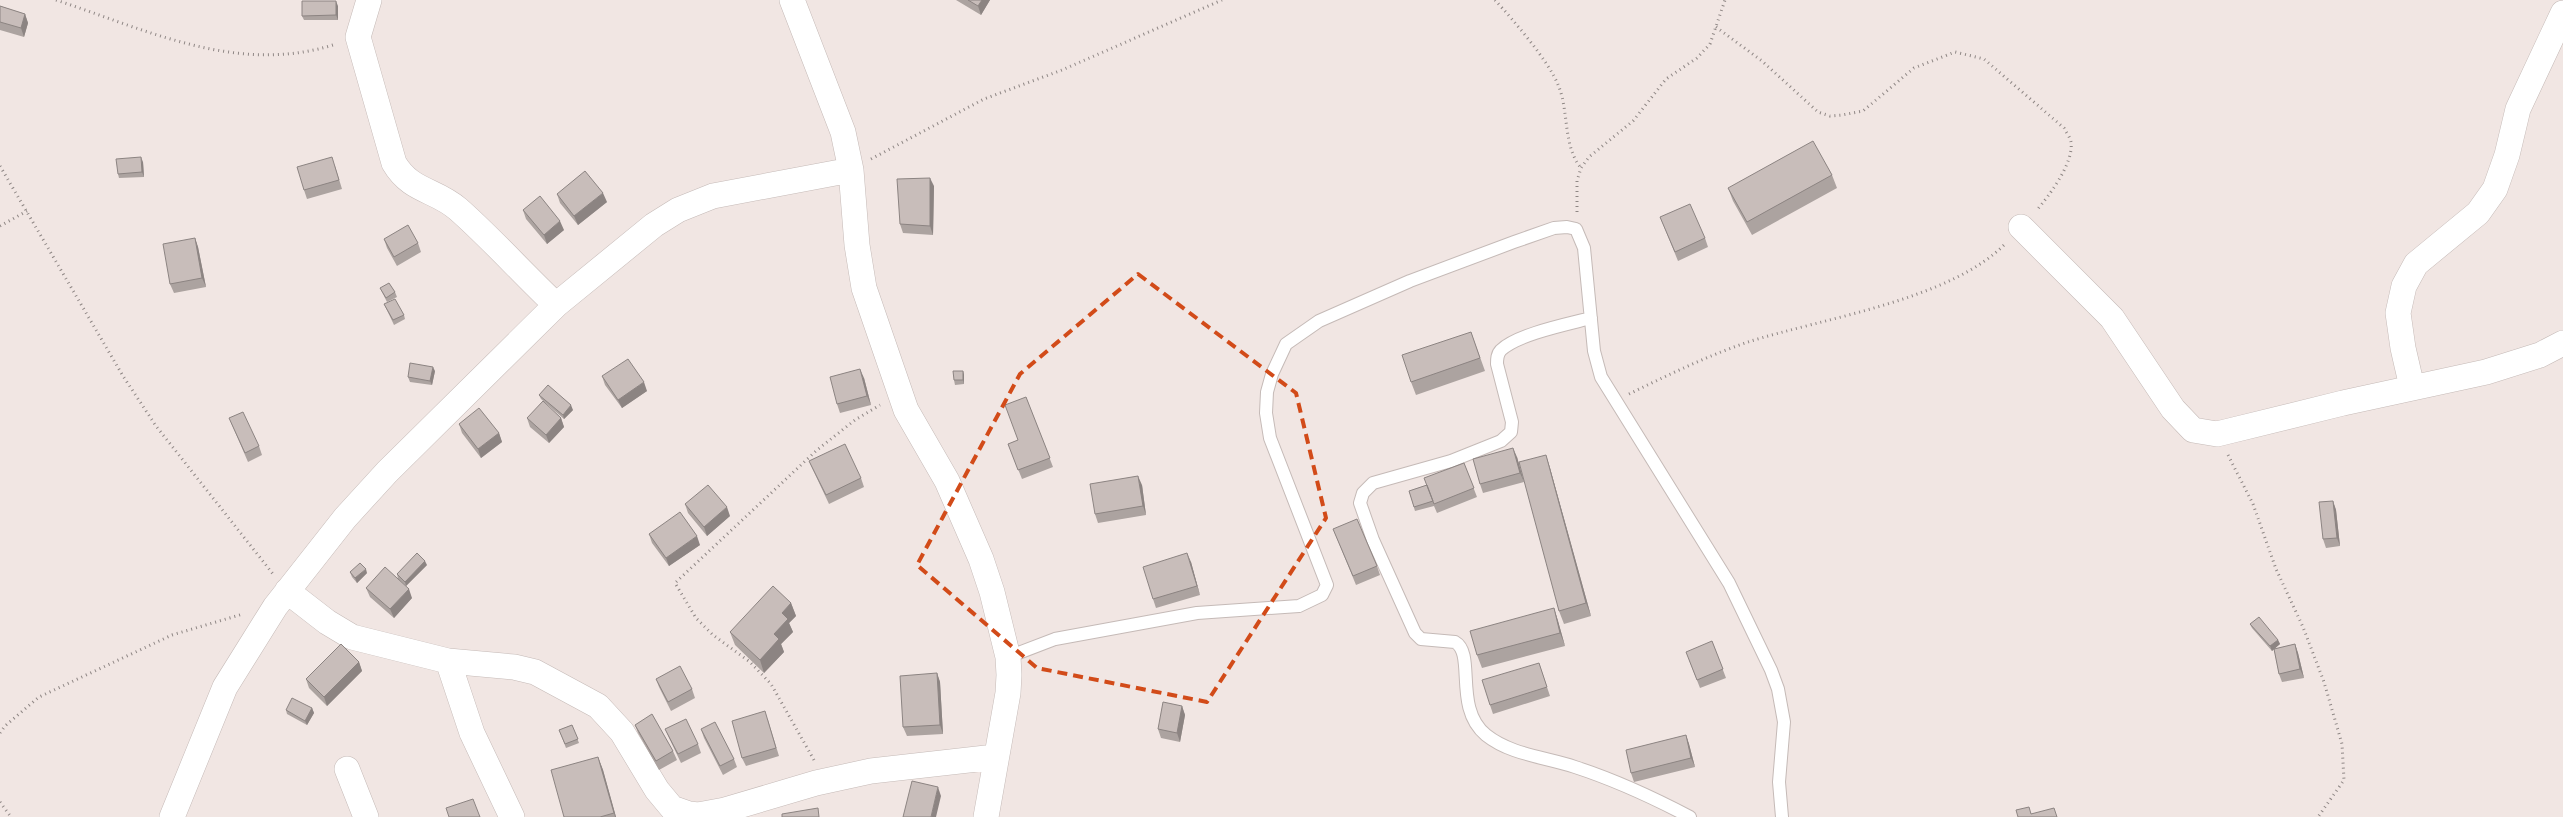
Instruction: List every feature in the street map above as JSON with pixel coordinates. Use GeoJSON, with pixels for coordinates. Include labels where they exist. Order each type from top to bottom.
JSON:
{"type":"FeatureCollection","features":[{"type":"Feature","properties":{"kind":"street"},"geometry":{"type":"LineString","coordinates":[[368,0],[358,36],[394,163],[401,175],[416,188],[458,208],[556,306]]}},
{"type":"Feature","properties":{"kind":"street"},"geometry":{"type":"LineString","coordinates":[[792,0],[843,132],[851,170],[857,245],[864,288],[906,410],[947,481],[981,559],[992,592],[1008,657],[1010,675],[1008,693],[995,757],[986,817]]}},
{"type":"Feature","properties":{"kind":"street"},"geometry":{"type":"LineString","coordinates":[[2412,387],[2403,348],[2398,313],[2404,286],[2416,264],[2478,213],[2495,189],[2507,155],[2518,109],[2563,13]]}},
{"type":"Feature","properties":{"kind":"street"},"geometry":{"type":"LineString","coordinates":[[172,817],[225,687],[281,600],[345,518],[381,479],[556,306],[654,225],[678,210],[713,196],[851,170]]}},
{"type":"Feature","properties":{"kind":"street"},"geometry":{"type":"LineString","coordinates":[[2021,228],[2112,318],[2173,409],[2193,430],[2217,434],[2412,387],[2486,372],[2540,355],[2563,343]]}},
{"type":"Feature","properties":{"kind":"street"},"geometry":{"type":"LineString","coordinates":[[281,600],[327,622],[352,637],[448,661],[514,667],[535,672],[598,706],[622,732],[657,790],[672,808],[679,812],[698,815],[711,813],[825,781],[871,771],[995,757]]}},
{"type":"Feature","properties":{"kind":"street"},"geometry":{"type":"LineString","coordinates":[[448,661],[472,733],[512,817]]}},
{"type":"Feature","properties":{"kind":"street"},"geometry":{"type":"LineString","coordinates":[[346,769],[366,817]]}},
{"type":"Feature","properties":{"kind":"lane"},"geometry":{"type":"LineString","coordinates":[[1008,657],[1055,639],[1197,613],[1299,606],[1316,600],[1322,595],[1327,586],[1270,438],[1266,413],[1267,392],[1272,374],[1286,344],[1319,321],[1410,281],[1554,228],[1567,227],[1576,229],[1584,248],[1594,351],[1601,377],[1728,583],[1771,670],[1778,689],[1784,722],[1779,782],[1782,817]]}},
{"type":"Feature","properties":{"kind":"lane"},"geometry":{"type":"LineString","coordinates":[[1591,318],[1546,330],[1521,339],[1501,350],[1497,356],[1497,364],[1512,422],[1511,432],[1501,441],[1451,461],[1373,483],[1363,493],[1360,503],[1373,540],[1415,633],[1421,638],[1455,642],[1463,650],[1466,700],[1471,718],[1486,735],[1505,746],[1529,755],[1559,761],[1646,794],[1690,817]]}},
{"type":"Feature","properties":{"kind":"path"},"geometry":{"type":"LineString","coordinates":[[56,0],[162,38],[231,54],[282,54],[318,50],[358,36]]}},
{"type":"Feature","properties":{"kind":"path"},"geometry":{"type":"LineString","coordinates":[[851,170],[984,99],[1062,70],[1222,0]]}},
{"type":"Feature","properties":{"kind":"path"},"geometry":{"type":"LineString","coordinates":[[1495,0],[1520,28],[1558,85],[1567,113],[1573,157],[1581,168]]}},
{"type":"Feature","properties":{"kind":"path"},"geometry":{"type":"LineString","coordinates":[[1576,229],[1577,181],[1581,168],[1589,157],[1633,121],[1666,79],[1697,58],[1710,44],[1725,0]]}},
{"type":"Feature","properties":{"kind":"path"},"geometry":{"type":"LineString","coordinates":[[1615,400],[1679,370],[1746,343],[1920,293],[1964,273],[2000,249],[2021,228],[2050,195],[2069,159],[2071,142],[2064,128],[1984,59],[1955,52],[1914,68],[1863,110],[1830,116],[1818,112],[1762,61],[1716,28]]}},
{"type":"Feature","properties":{"kind":"path"},"geometry":{"type":"LineString","coordinates":[[0,166],[123,376],[156,426],[281,600],[172,635],[110,662],[39,697],[5,726],[0,733]]}},
{"type":"Feature","properties":{"kind":"path"},"geometry":{"type":"LineString","coordinates":[[0,226],[27,211]]}},
{"type":"Feature","properties":{"kind":"path"},"geometry":{"type":"LineString","coordinates":[[825,781],[771,684],[750,662],[713,635],[696,618],[675,583],[817,450],[855,420],[900,393]]}},
{"type":"Feature","properties":{"kind":"path"},"geometry":{"type":"LineString","coordinates":[[2217,434],[2252,504],[2276,569],[2303,627],[2324,682],[2342,744],[2344,780],[2318,817]]}},
{"type":"Feature","properties":{"kind":"path"},"geometry":{"type":"LineString","coordinates":[[0,802],[11,817]]}},
{"type":"Feature","properties":{"kind":"highlighted area"},"geometry":{"type":"Polygon","coordinates":[[[1138,274],[1296,393],[1326,518],[1207,702],[1037,668],[917,565],[1020,374],[1138,274]]]}},
{"type":"Feature","properties":{"kind":"building"},"geometry":{"type":"Polygon","coordinates":[[[968,0],[982,0],[978,6],[968,0]]]}},
{"type":"Feature","properties":{"kind":"building"},"geometry":{"type":"Polygon","coordinates":[[[302,1],[336,1],[336,15],[302,16],[302,1]]]}},
{"type":"Feature","properties":{"kind":"building"},"geometry":{"type":"Polygon","coordinates":[[[0,6],[25,14],[21,28],[0,22],[0,6]]]}},
{"type":"Feature","properties":{"kind":"building"},"geometry":{"type":"Polygon","coordinates":[[[1813,141],[1832,175],[1747,222],[1728,188],[1813,141]]]}},
{"type":"Feature","properties":{"kind":"building"},"geometry":{"type":"Polygon","coordinates":[[[141,157],[142,172],[118,174],[116,159],[141,157]]]}},
{"type":"Feature","properties":{"kind":"building"},"geometry":{"type":"Polygon","coordinates":[[[332,157],[339,180],[304,190],[297,167],[332,157]]]}},
{"type":"Feature","properties":{"kind":"building"},"geometry":{"type":"Polygon","coordinates":[[[585,171],[603,193],[574,216],[557,194],[585,171]]]}},
{"type":"Feature","properties":{"kind":"building"},"geometry":{"type":"Polygon","coordinates":[[[930,178],[930,226],[900,224],[897,179],[930,178]]]}},
{"type":"Feature","properties":{"kind":"building"},"geometry":{"type":"Polygon","coordinates":[[[540,196],[560,221],[544,235],[523,210],[540,196]]]}},
{"type":"Feature","properties":{"kind":"building"},"geometry":{"type":"Polygon","coordinates":[[[1690,204],[1705,238],[1675,252],[1660,217],[1690,204]]]}},
{"type":"Feature","properties":{"kind":"building"},"geometry":{"type":"Polygon","coordinates":[[[408,225],[418,243],[394,257],[384,239],[408,225]]]}},
{"type":"Feature","properties":{"kind":"building"},"geometry":{"type":"Polygon","coordinates":[[[195,238],[202,278],[170,284],[163,244],[195,238]]]}},
{"type":"Feature","properties":{"kind":"building"},"geometry":{"type":"Polygon","coordinates":[[[389,283],[395,292],[386,298],[380,288],[389,283]]]}},
{"type":"Feature","properties":{"kind":"building"},"geometry":{"type":"Polygon","coordinates":[[[395,299],[404,315],[393,320],[384,304],[395,299]]]}},
{"type":"Feature","properties":{"kind":"building"},"geometry":{"type":"Polygon","coordinates":[[[1471,332],[1480,358],[1411,382],[1402,355],[1471,332]]]}},
{"type":"Feature","properties":{"kind":"building"},"geometry":{"type":"Polygon","coordinates":[[[628,359],[644,382],[618,400],[602,376],[628,359]]]}},
{"type":"Feature","properties":{"kind":"building"},"geometry":{"type":"Polygon","coordinates":[[[410,363],[433,367],[430,381],[408,377],[410,363]]]}},
{"type":"Feature","properties":{"kind":"building"},"geometry":{"type":"Polygon","coordinates":[[[860,369],[867,396],[837,404],[830,377],[860,369]]]}},
{"type":"Feature","properties":{"kind":"building"},"geometry":{"type":"Polygon","coordinates":[[[953,371],[963,371],[963,380],[954,380],[953,371]]]}},
{"type":"Feature","properties":{"kind":"building"},"geometry":{"type":"Polygon","coordinates":[[[548,385],[571,405],[563,415],[539,395],[548,385]]]}},
{"type":"Feature","properties":{"kind":"building"},"geometry":{"type":"Polygon","coordinates":[[[1026,397],[1050,458],[1018,470],[1008,444],[1018,440],[1005,405],[1026,397]]]}},
{"type":"Feature","properties":{"kind":"building"},"geometry":{"type":"Polygon","coordinates":[[[543,401],[561,418],[546,435],[527,418],[543,401]]]}},
{"type":"Feature","properties":{"kind":"building"},"geometry":{"type":"Polygon","coordinates":[[[479,408],[499,433],[478,449],[459,424],[479,408]]]}},
{"type":"Feature","properties":{"kind":"building"},"geometry":{"type":"Polygon","coordinates":[[[243,412],[259,446],[245,453],[229,418],[243,412]]]}},
{"type":"Feature","properties":{"kind":"building"},"geometry":{"type":"Polygon","coordinates":[[[845,444],[861,478],[826,495],[809,461],[845,444]]]}},
{"type":"Feature","properties":{"kind":"building"},"geometry":{"type":"Polygon","coordinates":[[[1513,448],[1520,473],[1480,484],[1473,459],[1513,448]]]}},
{"type":"Feature","properties":{"kind":"building"},"geometry":{"type":"Polygon","coordinates":[[[1546,455],[1586,603],[1559,611],[1519,462],[1546,455]]]}},
{"type":"Feature","properties":{"kind":"building"},"geometry":{"type":"Polygon","coordinates":[[[1464,463],[1474,488],[1434,504],[1424,478],[1464,463]]]}},
{"type":"Feature","properties":{"kind":"building"},"geometry":{"type":"Polygon","coordinates":[[[1138,476],[1143,506],[1095,514],[1090,484],[1138,476]]]}},
{"type":"Feature","properties":{"kind":"building"},"geometry":{"type":"Polygon","coordinates":[[[708,485],[727,507],[704,527],[685,504],[708,485]]]}},
{"type":"Feature","properties":{"kind":"building"},"geometry":{"type":"Polygon","coordinates":[[[1427,485],[1433,501],[1414,507],[1409,491],[1427,485]]]}},
{"type":"Feature","properties":{"kind":"building"},"geometry":{"type":"Polygon","coordinates":[[[2333,501],[2337,538],[2323,539],[2319,502],[2333,501]]]}},
{"type":"Feature","properties":{"kind":"building"},"geometry":{"type":"Polygon","coordinates":[[[680,512],[697,536],[666,558],[649,534],[680,512]]]}},
{"type":"Feature","properties":{"kind":"building"},"geometry":{"type":"Polygon","coordinates":[[[1357,519],[1377,566],[1353,576],[1333,529],[1357,519]]]}},
{"type":"Feature","properties":{"kind":"building"},"geometry":{"type":"Polygon","coordinates":[[[417,553],[425,561],[405,582],[397,574],[417,553]]]}},
{"type":"Feature","properties":{"kind":"building"},"geometry":{"type":"Polygon","coordinates":[[[1187,553],[1197,586],[1153,599],[1143,567],[1187,553]]]}},
{"type":"Feature","properties":{"kind":"building"},"geometry":{"type":"Polygon","coordinates":[[[360,563],[366,569],[355,578],[350,572],[360,563]]]}},
{"type":"Feature","properties":{"kind":"building"},"geometry":{"type":"Polygon","coordinates":[[[385,567],[409,589],[390,609],[366,588],[385,567]]]}},
{"type":"Feature","properties":{"kind":"building"},"geometry":{"type":"Polygon","coordinates":[[[773,586],[791,603],[782,613],[788,619],[774,634],[779,639],[760,660],[730,632],[773,586]]]}},
{"type":"Feature","properties":{"kind":"building"},"geometry":{"type":"Polygon","coordinates":[[[1554,608],[1560,633],[1477,655],[1470,631],[1554,608]]]}},
{"type":"Feature","properties":{"kind":"building"},"geometry":{"type":"Polygon","coordinates":[[[2259,617],[2278,640],[2270,646],[2250,624],[2259,617]]]}},
{"type":"Feature","properties":{"kind":"building"},"geometry":{"type":"Polygon","coordinates":[[[1712,641],[1723,669],[1697,680],[1686,652],[1712,641]]]}},
{"type":"Feature","properties":{"kind":"building"},"geometry":{"type":"Polygon","coordinates":[[[341,644],[359,662],[324,697],[306,679],[341,644]]]}},
{"type":"Feature","properties":{"kind":"building"},"geometry":{"type":"Polygon","coordinates":[[[2295,644],[2300,669],[2279,674],[2274,649],[2295,644]]]}},
{"type":"Feature","properties":{"kind":"building"},"geometry":{"type":"Polygon","coordinates":[[[1539,663],[1547,687],[1490,705],[1482,680],[1539,663]]]}},
{"type":"Feature","properties":{"kind":"building"},"geometry":{"type":"Polygon","coordinates":[[[680,666],[692,689],[668,702],[656,679],[680,666]]]}},
{"type":"Feature","properties":{"kind":"building"},"geometry":{"type":"Polygon","coordinates":[[[937,673],[940,725],[903,727],[900,676],[937,673]]]}},
{"type":"Feature","properties":{"kind":"building"},"geometry":{"type":"Polygon","coordinates":[[[292,698],[312,708],[305,721],[286,710],[292,698]]]}},
{"type":"Feature","properties":{"kind":"building"},"geometry":{"type":"Polygon","coordinates":[[[1163,702],[1182,706],[1177,733],[1158,729],[1163,702]]]}},
{"type":"Feature","properties":{"kind":"building"},"geometry":{"type":"Polygon","coordinates":[[[765,711],[776,748],[742,758],[732,721],[765,711]]]}},
{"type":"Feature","properties":{"kind":"building"},"geometry":{"type":"Polygon","coordinates":[[[652,714],[673,751],[656,761],[635,725],[652,714]]]}},
{"type":"Feature","properties":{"kind":"building"},"geometry":{"type":"Polygon","coordinates":[[[686,719],[698,744],[678,754],[665,729],[686,719]]]}},
{"type":"Feature","properties":{"kind":"building"},"geometry":{"type":"Polygon","coordinates":[[[715,722],[734,759],[720,766],[701,729],[715,722]]]}},
{"type":"Feature","properties":{"kind":"building"},"geometry":{"type":"Polygon","coordinates":[[[572,725],[578,739],[565,744],[559,730],[572,725]]]}},
{"type":"Feature","properties":{"kind":"building"},"geometry":{"type":"Polygon","coordinates":[[[1686,735],[1691,758],[1631,773],[1626,750],[1686,735]]]}},
{"type":"Feature","properties":{"kind":"building"},"geometry":{"type":"Polygon","coordinates":[[[598,757],[614,813],[600,817],[564,817],[551,770],[598,757]]]}},
{"type":"Feature","properties":{"kind":"building"},"geometry":{"type":"Polygon","coordinates":[[[912,781],[938,787],[931,817],[903,817],[912,781]]]}},
{"type":"Feature","properties":{"kind":"building"},"geometry":{"type":"Polygon","coordinates":[[[473,799],[480,817],[449,817],[446,808],[473,799]]]}},
{"type":"Feature","properties":{"kind":"building"},"geometry":{"type":"Polygon","coordinates":[[[2029,807],[2031,814],[2054,808],[2057,817],[2018,817],[2016,810],[2029,807]]]}},
{"type":"Feature","properties":{"kind":"building"},"geometry":{"type":"Polygon","coordinates":[[[818,808],[819,817],[782,817],[782,814],[818,808]]]}}]}
